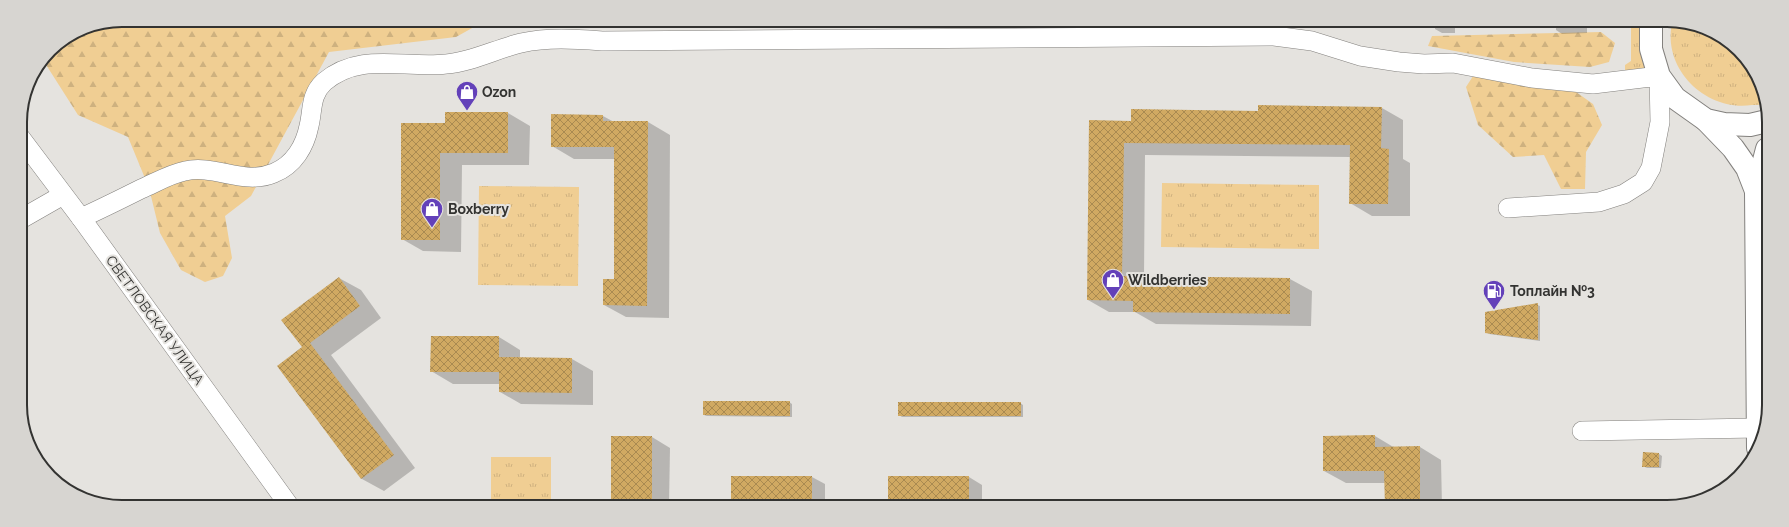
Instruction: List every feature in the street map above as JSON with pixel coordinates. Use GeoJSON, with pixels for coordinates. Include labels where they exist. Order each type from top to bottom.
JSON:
{"type":"FeatureCollection","features":[{"type":"Feature","properties":{"kind":"main road"},"geometry":{"type":"LineString","coordinates":[[1651,27],[1651,49],[1659,76],[1675,98],[1695,114],[1706,120],[1724,124],[1750,125],[1762,123]]}},
{"type":"Feature","properties":{"kind":"main road"},"geometry":{"type":"LineString","coordinates":[[1706,120],[1733,148],[1747,168],[1756,191]]}},
{"type":"Feature","properties":{"kind":"main road"},"geometry":{"type":"LineString","coordinates":[[1758,433],[1756,191],[1762,168]]}},
{"type":"Feature","properties":{"kind":"street"},"geometry":{"type":"LineString","coordinates":[[81,218],[164,178],[186,171],[212,171],[257,178],[275,173],[290,163],[303,147],[310,126],[311,105],[315,95],[324,82],[346,68],[366,63],[446,64],[474,58],[521,43],[561,38],[610,40],[1274,36],[1312,41],[1360,56],[1424,64],[1453,63],[1532,78],[1593,84],[1659,76],[1660,122],[1651,168],[1643,182],[1624,194],[1599,202],[1508,208]]}},
{"type":"Feature","properties":{"kind":"street","name":"СВЕТЛОВСКАЯ УЛИЦА"},"geometry":{"type":"LineString","coordinates":[[27,146],[81,218],[285,500]]}},
{"type":"Feature","properties":{"kind":"street"},"geometry":{"type":"LineString","coordinates":[[27,216],[63,195]]}},
{"type":"Feature","properties":{"kind":"street"},"geometry":{"type":"LineString","coordinates":[[1582,431],[1756,438]]}},
{"type":"Feature","properties":{"kind":"green space"},"geometry":{"type":"Polygon","coordinates":[[[115,27],[474,27],[456,37],[329,52],[251,196],[225,216],[232,258],[223,276],[205,282],[181,270],[160,233],[149,188],[128,137],[78,115],[46,65],[50,59],[69,43],[85,34],[103,29],[115,27]]]}},
{"type":"Feature","properties":{"kind":"green space"},"geometry":{"type":"Polygon","coordinates":[[[1631,27],[1643,27],[1647,69],[1625,76],[1625,65],[1631,61],[1631,27]]]}},
{"type":"Feature","properties":{"kind":"green space"},"geometry":{"type":"Polygon","coordinates":[[[1672,27],[1680,28],[1704,34],[1725,47],[1746,69],[1757,91],[1760,105],[1735,105],[1719,102],[1704,95],[1691,84],[1681,71],[1674,57],[1671,40],[1672,27]]]}},
{"type":"Feature","properties":{"kind":"green space"},"geometry":{"type":"Polygon","coordinates":[[[1601,32],[1615,43],[1609,62],[1590,67],[1514,62],[1428,46],[1432,36],[1601,32]]]}},
{"type":"Feature","properties":{"kind":"green space"},"geometry":{"type":"Polygon","coordinates":[[[1475,73],[1569,87],[1593,104],[1602,125],[1586,152],[1585,189],[1561,189],[1544,155],[1513,157],[1478,125],[1466,87],[1475,73]]]}},
{"type":"Feature","properties":{"kind":"green space"},"geometry":{"type":"Polygon","coordinates":[[[1162,183],[1319,185],[1319,249],[1161,247],[1162,183]]]}},
{"type":"Feature","properties":{"kind":"green space"},"geometry":{"type":"Polygon","coordinates":[[[479,186],[579,187],[578,286],[478,285],[479,186]]]}},
{"type":"Feature","properties":{"kind":"green space"},"geometry":{"type":"Polygon","coordinates":[[[491,457],[551,457],[551,500],[491,500],[491,457]]]}},
{"type":"Feature","properties":{"kind":"building"},"geometry":{"type":"Polygon","coordinates":[[[1258,105],[1382,107],[1381,148],[1389,149],[1388,204],[1349,204],[1350,145],[1124,143],[1122,276],[1290,278],[1290,314],[1133,312],[1133,301],[1087,300],[1089,120],[1131,121],[1131,109],[1258,111],[1258,105]]]}},
{"type":"Feature","properties":{"kind":"building"},"geometry":{"type":"Polygon","coordinates":[[[445,112],[508,112],[508,153],[440,153],[440,240],[401,240],[401,123],[445,123],[445,112]]]}},
{"type":"Feature","properties":{"kind":"building"},"geometry":{"type":"Polygon","coordinates":[[[551,114],[603,115],[603,121],[648,121],[647,306],[603,305],[603,279],[614,279],[614,147],[551,147],[551,114]]]}},
{"type":"Feature","properties":{"kind":"building"},"geometry":{"type":"Polygon","coordinates":[[[339,277],[360,306],[310,343],[394,455],[361,479],[277,366],[302,347],[281,320],[339,277]]]}},
{"type":"Feature","properties":{"kind":"building"},"geometry":{"type":"Polygon","coordinates":[[[1538,303],[1538,340],[1485,333],[1485,312],[1538,303]]]}},
{"type":"Feature","properties":{"kind":"building"},"geometry":{"type":"Polygon","coordinates":[[[431,336],[499,336],[499,357],[572,358],[572,393],[499,392],[499,372],[430,372],[431,336]]]}},
{"type":"Feature","properties":{"kind":"building"},"geometry":{"type":"Polygon","coordinates":[[[703,401],[790,401],[790,416],[703,415],[703,401]]]}},
{"type":"Feature","properties":{"kind":"building"},"geometry":{"type":"Polygon","coordinates":[[[898,402],[1021,402],[1021,416],[898,416],[898,402]]]}},
{"type":"Feature","properties":{"kind":"building"},"geometry":{"type":"Polygon","coordinates":[[[1375,435],[1375,447],[1420,446],[1420,500],[1385,500],[1384,471],[1323,471],[1323,436],[1375,435]]]}},
{"type":"Feature","properties":{"kind":"building"},"geometry":{"type":"Polygon","coordinates":[[[611,436],[652,436],[652,500],[611,500],[611,436]]]}},
{"type":"Feature","properties":{"kind":"building"},"geometry":{"type":"Polygon","coordinates":[[[1643,452],[1659,453],[1659,467],[1642,467],[1643,452]]]}},
{"type":"Feature","properties":{"kind":"building"},"geometry":{"type":"Polygon","coordinates":[[[731,476],[812,476],[812,500],[731,500],[731,476]]]}},
{"type":"Feature","properties":{"kind":"building"},"geometry":{"type":"Polygon","coordinates":[[[888,476],[969,476],[969,500],[888,500],[888,476]]]}},
{"type":"Feature","properties":{"kind":"place","name":"Ozon"},"geometry":{"type":"Point","coordinates":[467,112]}},
{"type":"Feature","properties":{"kind":"place","name":"Boxberry"},"geometry":{"type":"Point","coordinates":[432,228]}},
{"type":"Feature","properties":{"kind":"place","name":"Wildberries"},"geometry":{"type":"Point","coordinates":[1113,300]}},
{"type":"Feature","properties":{"kind":"place","name":"Топлайн №3"},"geometry":{"type":"Point","coordinates":[1494,310]}}]}
